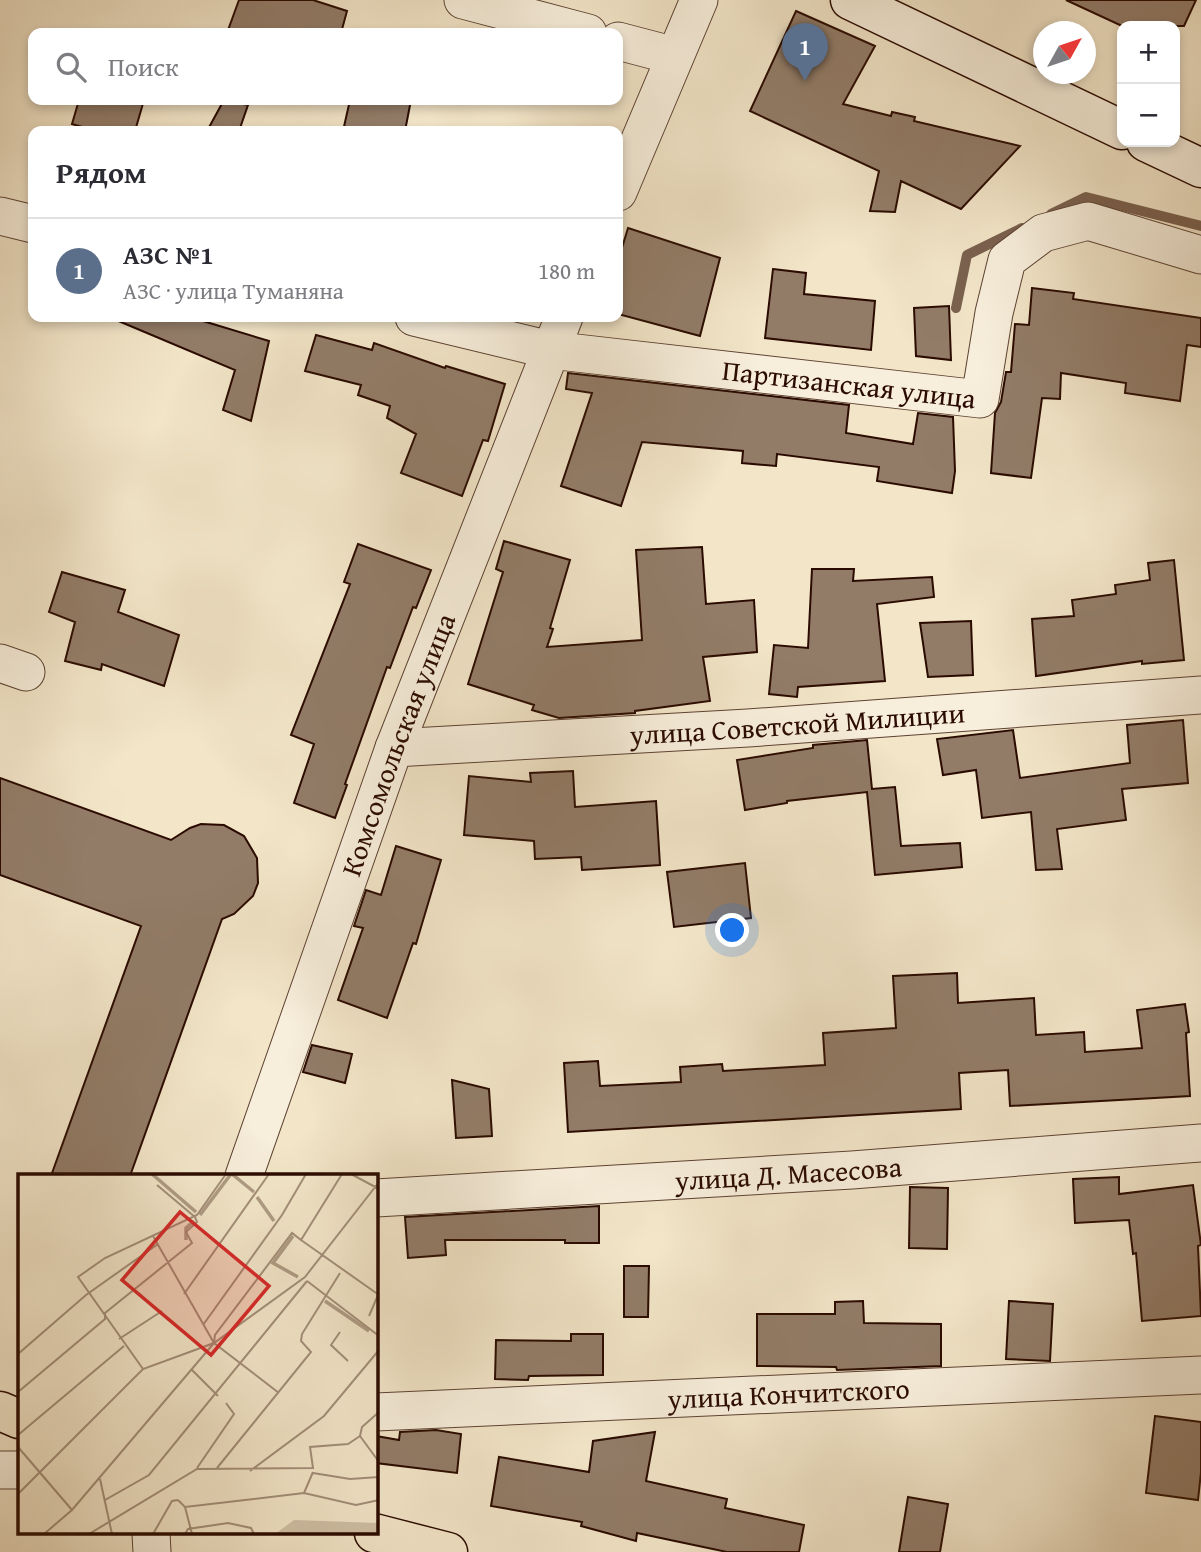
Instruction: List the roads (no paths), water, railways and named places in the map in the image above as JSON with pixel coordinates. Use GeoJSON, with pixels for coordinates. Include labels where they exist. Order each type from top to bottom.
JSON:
{"type":"FeatureCollection","features":[{"type":"Feature","properties":{"kind":"main road"},"geometry":{"type":"LineString","coordinates":[[0,1411],[18,1419]]}},
{"type":"Feature","properties":{"kind":"main road"},"geometry":{"type":"LineString","coordinates":[[378,1534],[448,1552]]}},
{"type":"Feature","properties":{"kind":"street"},"geometry":{"type":"LineString","coordinates":[[463,0],[569,28]]}},
{"type":"Feature","properties":{"kind":"street"},"geometry":{"type":"LineString","coordinates":[[623,180],[699,0]]}},
{"type":"Feature","properties":{"kind":"street"},"geometry":{"type":"LineString","coordinates":[[850,0],[1117,128]]}},
{"type":"Feature","properties":{"kind":"street"},"geometry":{"type":"LineString","coordinates":[[623,42],[675,57]]}},
{"type":"Feature","properties":{"kind":"street"},"geometry":{"type":"LineString","coordinates":[[1157,147],[1201,168]]}},
{"type":"Feature","properties":{"kind":"street"},"geometry":{"type":"LineString","coordinates":[[0,216],[28,223]]}},
{"type":"Feature","properties":{"kind":"street","name":"Партизанская улица"},"geometry":{"type":"LineString","coordinates":[[435,322],[550,350],[981,399],[994,313],[1007,260],[1043,233],[1088,221],[1201,255]]}},
{"type":"Feature","properties":{"kind":"street","name":"Комсомольская улица"},"geometry":{"type":"LineString","coordinates":[[245,1174],[394,748],[562,322]]}},
{"type":"Feature","properties":{"kind":"street","name":"улица Советской Милиции"},"geometry":{"type":"LineString","coordinates":[[394,748],[748,728],[1201,695]]}},
{"type":"Feature","properties":{"kind":"street","name":"улица Д. Масесова"},"geometry":{"type":"LineString","coordinates":[[378,1198],[852,1170],[1201,1143]]}},
{"type":"Feature","properties":{"kind":"street","name":"улица Кончитского"},"geometry":{"type":"LineString","coordinates":[[378,1412],[1201,1375]]}},
{"type":"Feature","properties":{"kind":"street"},"geometry":{"type":"LineString","coordinates":[[0,1469],[18,1470]]}},
{"type":"Feature","properties":{"kind":"street"},"geometry":{"type":"LineString","coordinates":[[150,1534],[152,1552]]}},
{"type":"Feature","properties":{"kind":"waterway"},"geometry":{"type":"LineString","coordinates":[[1051,214],[1086,197],[1201,226]]}},
{"type":"Feature","properties":{"kind":"waterway"},"geometry":{"type":"LineString","coordinates":[[956,308],[967,255],[1022,228]]}},
{"type":"Feature","properties":{"kind":"place","name":"АЗС №1"},"geometry":{"type":"Point","coordinates":[805,81]}}]}
